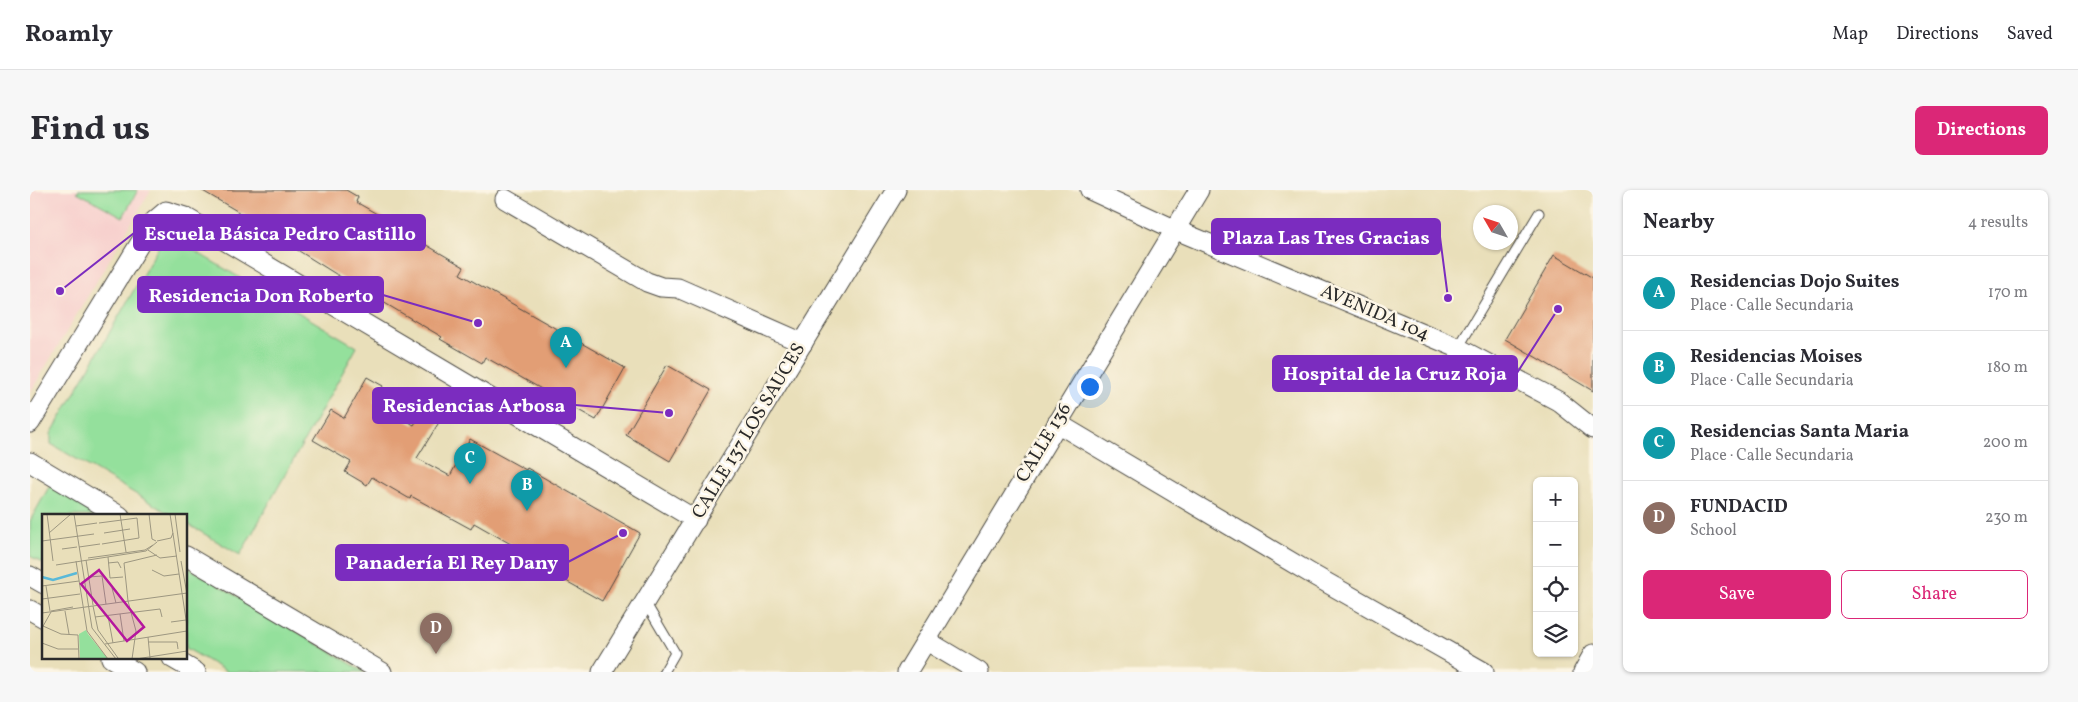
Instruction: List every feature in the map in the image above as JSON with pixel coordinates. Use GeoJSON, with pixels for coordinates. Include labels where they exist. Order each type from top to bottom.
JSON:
{"type":"FeatureCollection","features":[{"type":"Feature","properties":{"kind":"street","name":"CALLE 137 LOS SAUCES"},"geometry":{"type":"LineString","coordinates":[[602,672],[896,190]]}},
{"type":"Feature","properties":{"kind":"street","name":"AVENIDA 104"},"geometry":{"type":"LineString","coordinates":[[1090,190],[1174,229],[1458,348],[1558,401],[1593,429]]}},
{"type":"Feature","properties":{"kind":"street","name":"CALLE 136"},"geometry":{"type":"LineString","coordinates":[[907,672],[1199,190]]}},
{"type":"Feature","properties":{"kind":"street"},"geometry":{"type":"LineString","coordinates":[[505,199],[648,282],[661,287],[678,288],[803,343]]}},
{"type":"Feature","properties":{"kind":"street"},"geometry":{"type":"LineString","coordinates":[[30,423],[152,222],[166,211],[185,217],[696,520]]}},
{"type":"Feature","properties":{"kind":"street"},"geometry":{"type":"LineString","coordinates":[[1057,423],[1315,576],[1484,672]]}},
{"type":"Feature","properties":{"kind":"street"},"geometry":{"type":"LineString","coordinates":[[30,462],[117,514]]}},
{"type":"Feature","properties":{"kind":"street"},"geometry":{"type":"LineString","coordinates":[[188,557],[382,672]]}},
{"type":"Feature","properties":{"kind":"street"},"geometry":{"type":"LineString","coordinates":[[30,576],[42,583]]}},
{"type":"Feature","properties":{"kind":"street"},"geometry":{"type":"LineString","coordinates":[[30,610],[42,617]]}},
{"type":"Feature","properties":{"kind":"street"},"geometry":{"type":"LineString","coordinates":[[926,642],[979,672]]}},
{"type":"Feature","properties":{"kind":"street"},"geometry":{"type":"LineString","coordinates":[[1583,672],[1593,654]]}},
{"type":"Feature","properties":{"kind":"street"},"geometry":{"type":"LineString","coordinates":[[115,660],[135,672]]}},
{"type":"Feature","properties":{"kind":"street"},"geometry":{"type":"LineString","coordinates":[[175,660],[196,672]]}},
{"type":"Feature","properties":{"kind":"lane"},"geometry":{"type":"LineString","coordinates":[[1458,348],[1540,213]]}},
{"type":"Feature","properties":{"kind":"lane"},"geometry":{"type":"LineString","coordinates":[[645,602],[675,654],[664,672]]}},
{"type":"Feature","properties":{"kind":"shaded area"},"geometry":{"type":"Polygon","coordinates":[[[30,190],[151,190],[30,393],[30,190]]]}},
{"type":"Feature","properties":{"kind":"green space"},"geometry":{"type":"Polygon","coordinates":[[[78,190],[138,190],[123,217],[77,192],[78,190]]]}},
{"type":"Feature","properties":{"kind":"green space"},"geometry":{"type":"Polygon","coordinates":[[[171,237],[357,347],[240,555],[188,524],[188,514],[170,514],[51,444],[51,434],[162,241],[171,237]]]}},
{"type":"Feature","properties":{"kind":"green space"},"geometry":{"type":"Polygon","coordinates":[[[50,485],[99,514],[42,514],[42,563],[30,556],[30,521],[50,485]]]}},
{"type":"Feature","properties":{"kind":"green space"},"geometry":{"type":"Polygon","coordinates":[[[188,567],[365,672],[227,672],[188,649],[188,567]]]}},
{"type":"Feature","properties":{"kind":"building"},"geometry":{"type":"Polygon","coordinates":[[[201,190],[346,190],[358,197],[356,202],[424,241],[423,243],[464,267],[460,274],[625,368],[596,420],[485,357],[482,363],[440,339],[442,337],[283,241],[285,239],[201,190]]]}},
{"type":"Feature","properties":{"kind":"building"},"geometry":{"type":"Polygon","coordinates":[[[1554,255],[1593,278],[1593,391],[1505,339],[1554,255]]]}},
{"type":"Feature","properties":{"kind":"building"},"geometry":{"type":"Polygon","coordinates":[[[667,365],[711,390],[670,461],[626,435],[667,365]]]}},
{"type":"Feature","properties":{"kind":"building"},"geometry":{"type":"Polygon","coordinates":[[[367,377],[383,386],[374,402],[414,425],[424,409],[441,419],[417,458],[450,476],[470,439],[526,470],[527,468],[640,533],[602,601],[548,571],[551,567],[474,523],[471,529],[411,496],[410,499],[372,477],[367,485],[345,472],[351,462],[313,440],[331,410],[344,418],[367,377]]]}},
{"type":"Feature","properties":{"kind":"place","name":"Escuela Básica Pedro Castillo"},"geometry":{"type":"Point","coordinates":[60,291]}},
{"type":"Feature","properties":{"kind":"place","name":"Plaza Las Tres Gracias"},"geometry":{"type":"Point","coordinates":[1448,298]}},
{"type":"Feature","properties":{"kind":"place","name":"Hospital de la Cruz Roja"},"geometry":{"type":"Point","coordinates":[1558,309]}},
{"type":"Feature","properties":{"kind":"place","name":"Residencia Don Roberto"},"geometry":{"type":"Point","coordinates":[478,323]}},
{"type":"Feature","properties":{"kind":"place","name":"Residencias Dojo Suites"},"geometry":{"type":"Point","coordinates":[566,368]}},
{"type":"Feature","properties":{"kind":"place","name":"Residencias Arbosa"},"geometry":{"type":"Point","coordinates":[669,413]}},
{"type":"Feature","properties":{"kind":"place","name":"Residencias Santa Maria"},"geometry":{"type":"Point","coordinates":[470,484]}},
{"type":"Feature","properties":{"kind":"place","name":"Residencias Moises"},"geometry":{"type":"Point","coordinates":[527,511]}},
{"type":"Feature","properties":{"kind":"place","name":"Panadería El Rey Dany"},"geometry":{"type":"Point","coordinates":[623,533]}},
{"type":"Feature","properties":{"kind":"place","name":"FUNDACID"},"geometry":{"type":"Point","coordinates":[436,654]}}]}
